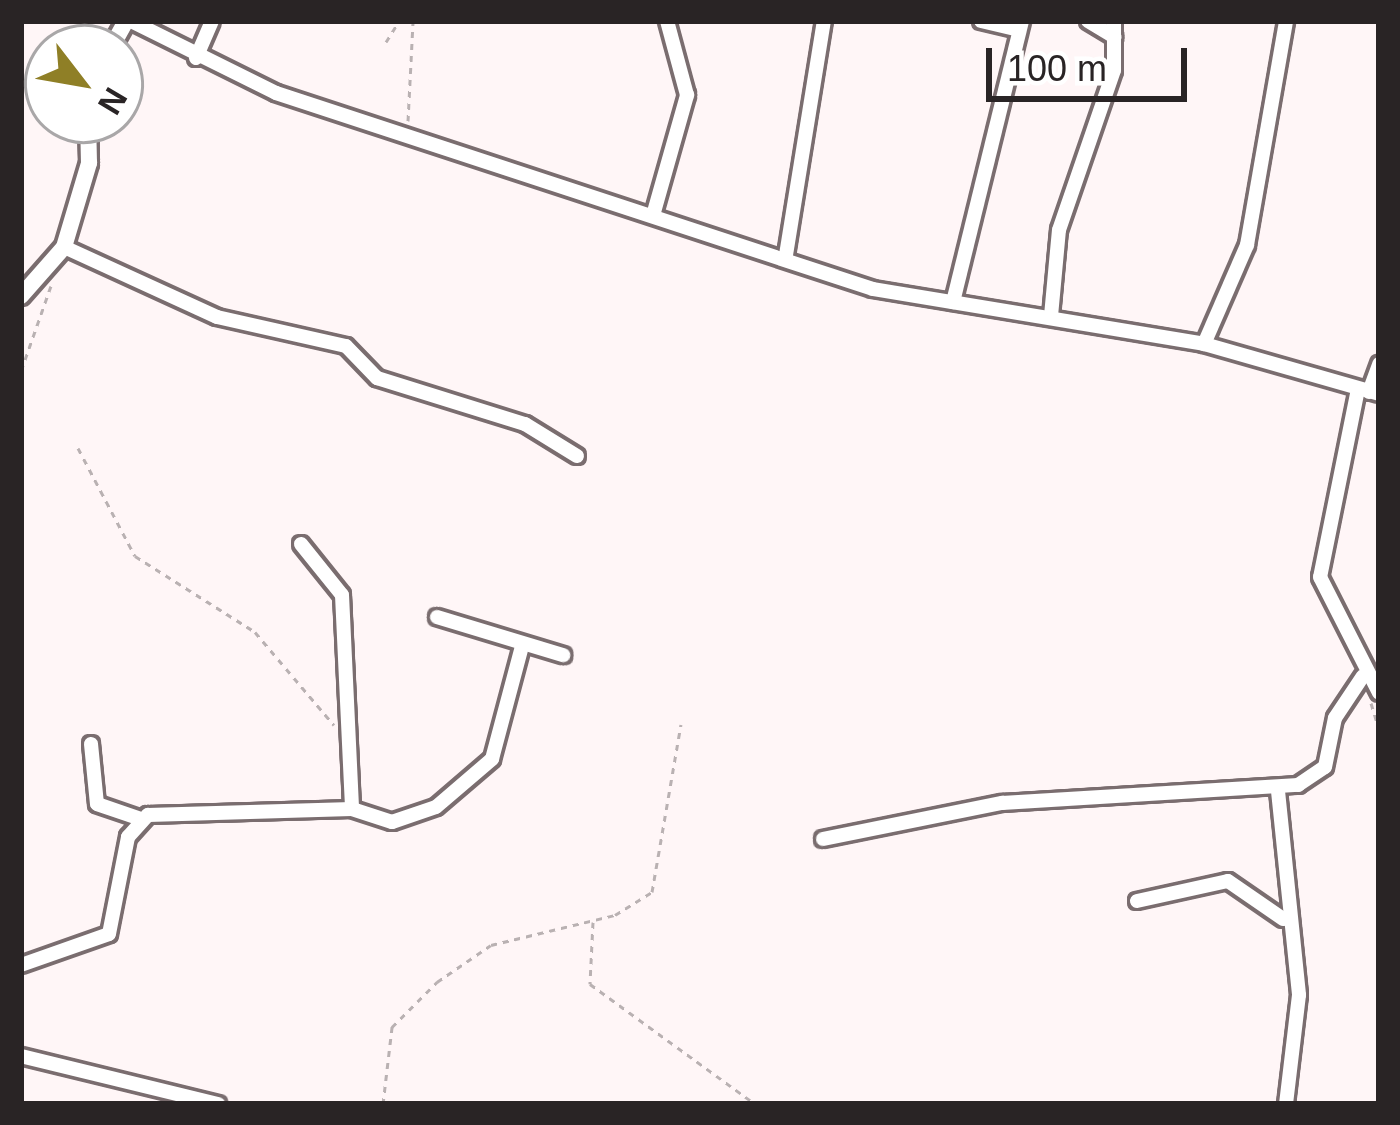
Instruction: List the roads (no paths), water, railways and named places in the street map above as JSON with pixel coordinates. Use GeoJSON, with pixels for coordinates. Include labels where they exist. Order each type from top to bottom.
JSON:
{"type":"FeatureCollection","features":[{"type":"Feature","properties":{"kind":"street"},"geometry":{"type":"LineString","coordinates":[[129,21],[196,58],[786,255],[873,289],[1204,344],[1369,392]]}},
{"type":"Feature","properties":{"kind":"street"},"geometry":{"type":"LineString","coordinates":[[196,58],[212,21]]}},
{"type":"Feature","properties":{"kind":"street"},"geometry":{"type":"LineString","coordinates":[[654,212],[687,95],[667,21]]}},
{"type":"Feature","properties":{"kind":"street"},"geometry":{"type":"LineString","coordinates":[[786,255],[824,21]]}},
{"type":"Feature","properties":{"kind":"street"},"geometry":{"type":"LineString","coordinates":[[952,302],[1020,25],[981,21]]}},
{"type":"Feature","properties":{"kind":"street"},"geometry":{"type":"LineString","coordinates":[[1051,316],[1059,230],[1115,29],[1088,21]]}},
{"type":"Feature","properties":{"kind":"street"},"geometry":{"type":"LineString","coordinates":[[1204,344],[1247,245],[1286,21]]}},
{"type":"Feature","properties":{"kind":"street"},"geometry":{"type":"LineString","coordinates":[[21,296],[51,272],[64,247],[88,164],[88,144]]}},
{"type":"Feature","properties":{"kind":"street"},"geometry":{"type":"LineString","coordinates":[[64,247],[217,317],[346,346],[377,378],[518,421],[577,456]]}},
{"type":"Feature","properties":{"kind":"street"},"geometry":{"type":"LineString","coordinates":[[823,839],[1028,800],[1278,791],[1324,767],[1335,718],[1371,685],[1320,577],[1379,364]]}},
{"type":"Feature","properties":{"kind":"street"},"geometry":{"type":"LineString","coordinates":[[301,544],[342,596],[352,809]]}},
{"type":"Feature","properties":{"kind":"street"},"geometry":{"type":"LineString","coordinates":[[437,617],[521,650],[563,655]]}},
{"type":"Feature","properties":{"kind":"street"},"geometry":{"type":"LineString","coordinates":[[91,744],[97,804],[141,819],[352,809],[392,822],[419,815],[478,778],[500,739],[521,650]]}},
{"type":"Feature","properties":{"kind":"street"},"geometry":{"type":"LineString","coordinates":[[1278,791],[1284,921],[1300,1042],[1286,1104]]}},
{"type":"Feature","properties":{"kind":"street"},"geometry":{"type":"LineString","coordinates":[[21,965],[109,934],[141,819]]}},
{"type":"Feature","properties":{"kind":"street"},"geometry":{"type":"LineString","coordinates":[[1138,901],[1228,881],[1284,921]]}},
{"type":"Feature","properties":{"kind":"street"},"geometry":{"type":"LineString","coordinates":[[21,1056],[218,1104]]}}]}
